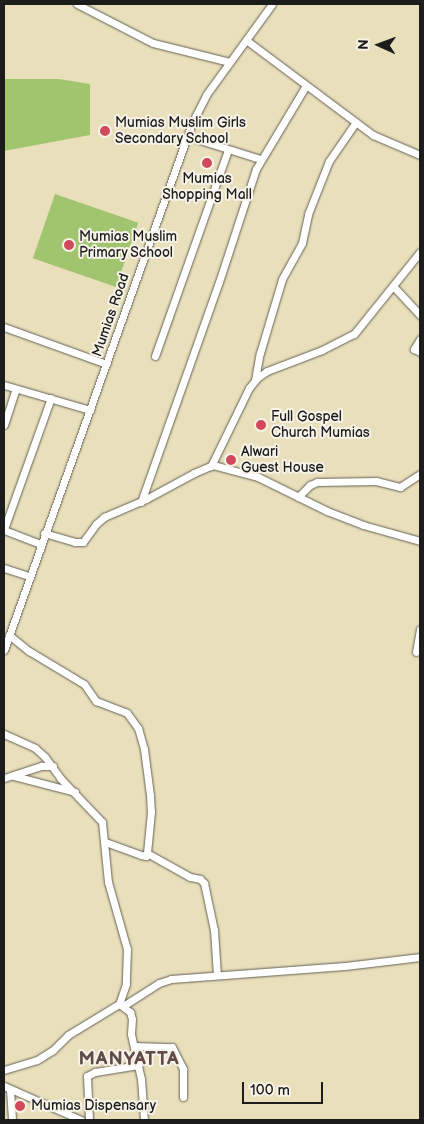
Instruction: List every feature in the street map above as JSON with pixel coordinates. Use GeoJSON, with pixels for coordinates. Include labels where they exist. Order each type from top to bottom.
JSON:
{"type":"FeatureCollection","features":[{"type":"Feature","properties":{"kind":"street"},"geometry":{"type":"LineString","coordinates":[[78,4],[153,43],[230,62]]}},
{"type":"Feature","properties":{"kind":"street","name":"Mumias Road"},"geometry":{"type":"LineString","coordinates":[[4,650],[40,544],[107,364],[187,136],[202,102],[272,4]]}},
{"type":"Feature","properties":{"kind":"street"},"geometry":{"type":"LineString","coordinates":[[246,40],[305,87],[373,135],[420,155]]}},
{"type":"Feature","properties":{"kind":"street"},"geometry":{"type":"LineString","coordinates":[[141,502],[260,159],[305,87]]}},
{"type":"Feature","properties":{"kind":"street"},"geometry":{"type":"LineString","coordinates":[[44,533],[75,542],[83,542],[102,519],[141,502],[211,466],[254,381],[260,353],[282,279],[302,242],[308,214],[330,161],[356,122]]}},
{"type":"Feature","properties":{"kind":"street"},"geometry":{"type":"LineString","coordinates":[[187,136],[260,159]]}},
{"type":"Feature","properties":{"kind":"street"},"geometry":{"type":"LineString","coordinates":[[155,356],[228,150]]}},
{"type":"Feature","properties":{"kind":"street"},"geometry":{"type":"LineString","coordinates":[[254,381],[267,371],[350,337],[366,321],[420,252]]}},
{"type":"Feature","properties":{"kind":"street"},"geometry":{"type":"LineString","coordinates":[[393,286],[420,315]]}},
{"type":"Feature","properties":{"kind":"street"},"geometry":{"type":"LineString","coordinates":[[4,327],[107,364]]}},
{"type":"Feature","properties":{"kind":"street"},"geometry":{"type":"LineString","coordinates":[[420,339],[414,349],[420,352]]}},
{"type":"Feature","properties":{"kind":"street"},"geometry":{"type":"LineString","coordinates":[[4,385],[90,410]]}},
{"type":"Feature","properties":{"kind":"street"},"geometry":{"type":"LineString","coordinates":[[4,424],[16,389]]}},
{"type":"Feature","properties":{"kind":"street"},"geometry":{"type":"LineString","coordinates":[[40,544],[4,530],[51,398]]}},
{"type":"Feature","properties":{"kind":"street"},"geometry":{"type":"LineString","coordinates":[[211,466],[250,474],[267,480],[298,497],[363,525],[420,541]]}},
{"type":"Feature","properties":{"kind":"street"},"geometry":{"type":"LineString","coordinates":[[298,497],[310,485],[317,482],[376,481],[400,487],[420,474]]}},
{"type":"Feature","properties":{"kind":"street"},"geometry":{"type":"LineString","coordinates":[[4,568],[29,576]]}},
{"type":"Feature","properties":{"kind":"street"},"geometry":{"type":"LineString","coordinates":[[4,621],[13,624]]}},
{"type":"Feature","properties":{"kind":"street"},"geometry":{"type":"LineString","coordinates":[[416,652],[420,629]]}},
{"type":"Feature","properties":{"kind":"street"},"geometry":{"type":"LineString","coordinates":[[9,635],[29,651],[84,684],[96,701],[123,710],[135,723],[144,749],[150,795],[151,812],[148,853]]}},
{"type":"Feature","properties":{"kind":"street"},"geometry":{"type":"LineString","coordinates":[[4,734],[35,748],[53,766],[60,778],[75,792],[90,811],[100,818],[103,825],[108,882],[126,948],[126,984],[121,1005]]}},
{"type":"Feature","properties":{"kind":"street"},"geometry":{"type":"LineString","coordinates":[[4,778],[42,766],[53,766]]}},
{"type":"Feature","properties":{"kind":"street"},"geometry":{"type":"LineString","coordinates":[[14,776],[75,792]]}},
{"type":"Feature","properties":{"kind":"street"},"geometry":{"type":"LineString","coordinates":[[105,842],[141,855],[146,856],[148,853]]}},
{"type":"Feature","properties":{"kind":"street"},"geometry":{"type":"LineString","coordinates":[[148,853],[190,878],[200,879],[204,883],[214,930],[217,975]]}},
{"type":"Feature","properties":{"kind":"street"},"geometry":{"type":"LineString","coordinates":[[4,1070],[42,1058],[76,1030],[165,981],[420,958]]}},
{"type":"Feature","properties":{"kind":"street"},"geometry":{"type":"LineString","coordinates":[[121,1005],[130,1012],[131,1034],[138,1065],[144,1120]]}},
{"type":"Feature","properties":{"kind":"street"},"geometry":{"type":"LineString","coordinates":[[135,1046],[172,1047],[183,1069],[183,1097]]}},
{"type":"Feature","properties":{"kind":"street"},"geometry":{"type":"LineString","coordinates":[[89,1120],[87,1076],[95,1072],[138,1065]]}},
{"type":"Feature","properties":{"kind":"street"},"geometry":{"type":"LineString","coordinates":[[7,1088],[12,1120]]}},
{"type":"Feature","properties":{"kind":"street"},"geometry":{"type":"LineString","coordinates":[[7,1088],[80,1120]]}},
{"type":"Feature","properties":{"kind":"green space"},"geometry":{"type":"Polygon","coordinates":[[[4,79],[59,79],[90,84],[90,135],[4,151],[4,79]]]}},
{"type":"Feature","properties":{"kind":"green space"},"geometry":{"type":"Polygon","coordinates":[[[55,194],[138,223],[116,287],[33,258],[55,194]]]}},
{"type":"Feature","properties":{"kind":"place","name":"Mumias Muslim Girls Secondary School"},"geometry":{"type":"Point","coordinates":[105,131]}},
{"type":"Feature","properties":{"kind":"place","name":"Mumias Shopping Mall"},"geometry":{"type":"Point","coordinates":[207,163]}},
{"type":"Feature","properties":{"kind":"place","name":"Mumias Muslim Primary School"},"geometry":{"type":"Point","coordinates":[69,245]}},
{"type":"Feature","properties":{"kind":"place","name":"Full Gospel Church Mumias"},"geometry":{"type":"Point","coordinates":[261,425]}},
{"type":"Feature","properties":{"kind":"place","name":"Alwari Guest House"},"geometry":{"type":"Point","coordinates":[231,460]}},
{"type":"Feature","properties":{"kind":"place","name":"Mumias Dispensary"},"geometry":{"type":"Point","coordinates":[20,1106]}},
{"type":"Feature","properties":{"kind":"district","name":"MANYATTA"},"geometry":{"type":"Point","coordinates":[129,1060]}}]}
